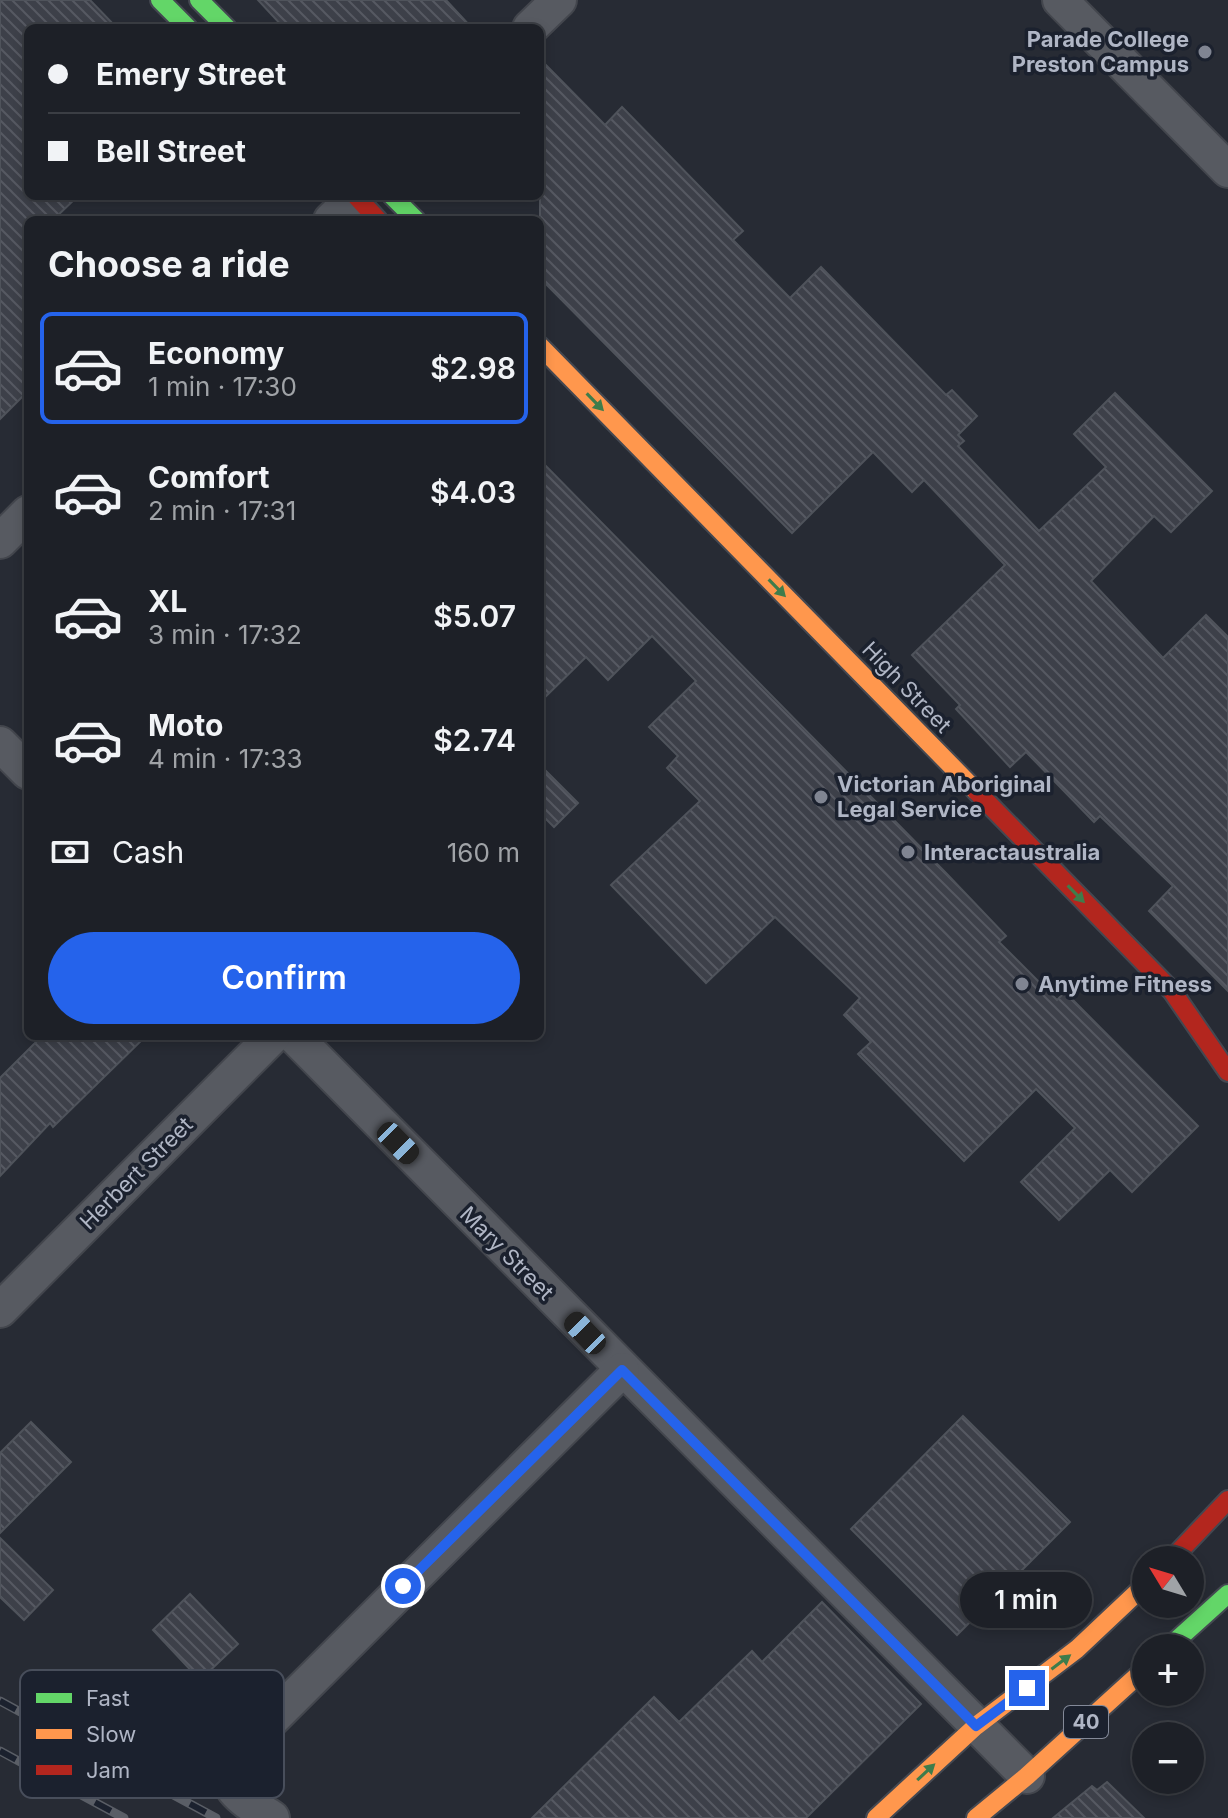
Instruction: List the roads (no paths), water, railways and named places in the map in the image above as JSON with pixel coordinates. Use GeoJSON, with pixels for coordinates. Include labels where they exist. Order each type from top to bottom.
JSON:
{"type":"FeatureCollection","features":[{"type":"Feature","properties":{"kind":"main road"},"geometry":{"type":"LineString","coordinates":[[160,0],[184,24]]}},
{"type":"Feature","properties":{"kind":"main road"},"geometry":{"type":"LineString","coordinates":[[199,0],[223,24]]}},
{"type":"Feature","properties":{"kind":"main road"},"geometry":{"type":"LineString","coordinates":[[360,200],[374,216]]}},
{"type":"Feature","properties":{"kind":"main road"},"geometry":{"type":"LineString","coordinates":[[396,200],[412,216]]}},
{"type":"Feature","properties":{"kind":"main road","name":"High Street"},"geometry":{"type":"LineString","coordinates":[[544,350],[1172,991],[1228,1072]]}},
{"type":"Feature","properties":{"kind":"main road"},"geometry":{"type":"LineString","coordinates":[[1183,1041],[1228,1082]]}},
{"type":"Feature","properties":{"kind":"main road"},"geometry":{"type":"LineString","coordinates":[[1184,1546],[1228,1500]]}},
{"type":"Feature","properties":{"kind":"main road"},"geometry":{"type":"LineString","coordinates":[[1184,1634],[1228,1594]]}},
{"type":"Feature","properties":{"kind":"main road"},"geometry":{"type":"LineString","coordinates":[[876,1818],[976,1726],[1077,1649],[1132,1597]]}},
{"type":"Feature","properties":{"kind":"main road","name":"40"},"geometry":{"type":"LineString","coordinates":[[976,1818],[1132,1681]]}},
{"type":"Feature","properties":{"kind":"street"},"geometry":{"type":"LineString","coordinates":[[534,24],[559,0]]}},
{"type":"Feature","properties":{"kind":"street"},"geometry":{"type":"LineString","coordinates":[[1060,0],[1228,170]]}},
{"type":"Feature","properties":{"kind":"street"},"geometry":{"type":"LineString","coordinates":[[335,216],[352,200]]}},
{"type":"Feature","properties":{"kind":"street"},"geometry":{"type":"LineString","coordinates":[[0,541],[24,517]]}},
{"type":"Feature","properties":{"kind":"street"},"geometry":{"type":"LineString","coordinates":[[0,744],[24,768]]}},
{"type":"Feature","properties":{"kind":"street","name":"Herbert Street"},"geometry":{"type":"LineString","coordinates":[[0,1310],[269,1040]]}},
{"type":"Feature","properties":{"kind":"street","name":"Mary Street"},"geometry":{"type":"LineString","coordinates":[[298,1040],[1027,1776]]}},
{"type":"Feature","properties":{"kind":"street"},"geometry":{"type":"LineString","coordinates":[[284,1704],[622,1370]]}},
{"type":"Feature","properties":{"kind":"street"},"geometry":{"type":"LineString","coordinates":[[243,1798],[272,1818]]}},
{"type":"Feature","properties":{"kind":"railway"},"geometry":{"type":"LineString","coordinates":[[0,1701],[20,1712]]}},
{"type":"Feature","properties":{"kind":"railway"},"geometry":{"type":"LineString","coordinates":[[0,1751],[20,1762]]}},
{"type":"Feature","properties":{"kind":"railway"},"geometry":{"type":"LineString","coordinates":[[87,1798],[124,1818]]}},
{"type":"Feature","properties":{"kind":"railway"},"geometry":{"type":"LineString","coordinates":[[179,1798],[216,1818]]}},
{"type":"Feature","properties":{"kind":"place","name":"Parade College Preston Campus"},"geometry":{"type":"Point","coordinates":[1205,52]}},
{"type":"Feature","properties":{"kind":"place","name":"Victorian Aboriginal Legal Service"},"geometry":{"type":"Point","coordinates":[821,797]}},
{"type":"Feature","properties":{"kind":"place","name":"Interactaustralia"},"geometry":{"type":"Point","coordinates":[908,852]}},
{"type":"Feature","properties":{"kind":"place","name":"Anytime Fitness"},"geometry":{"type":"Point","coordinates":[1022,984]}}]}
